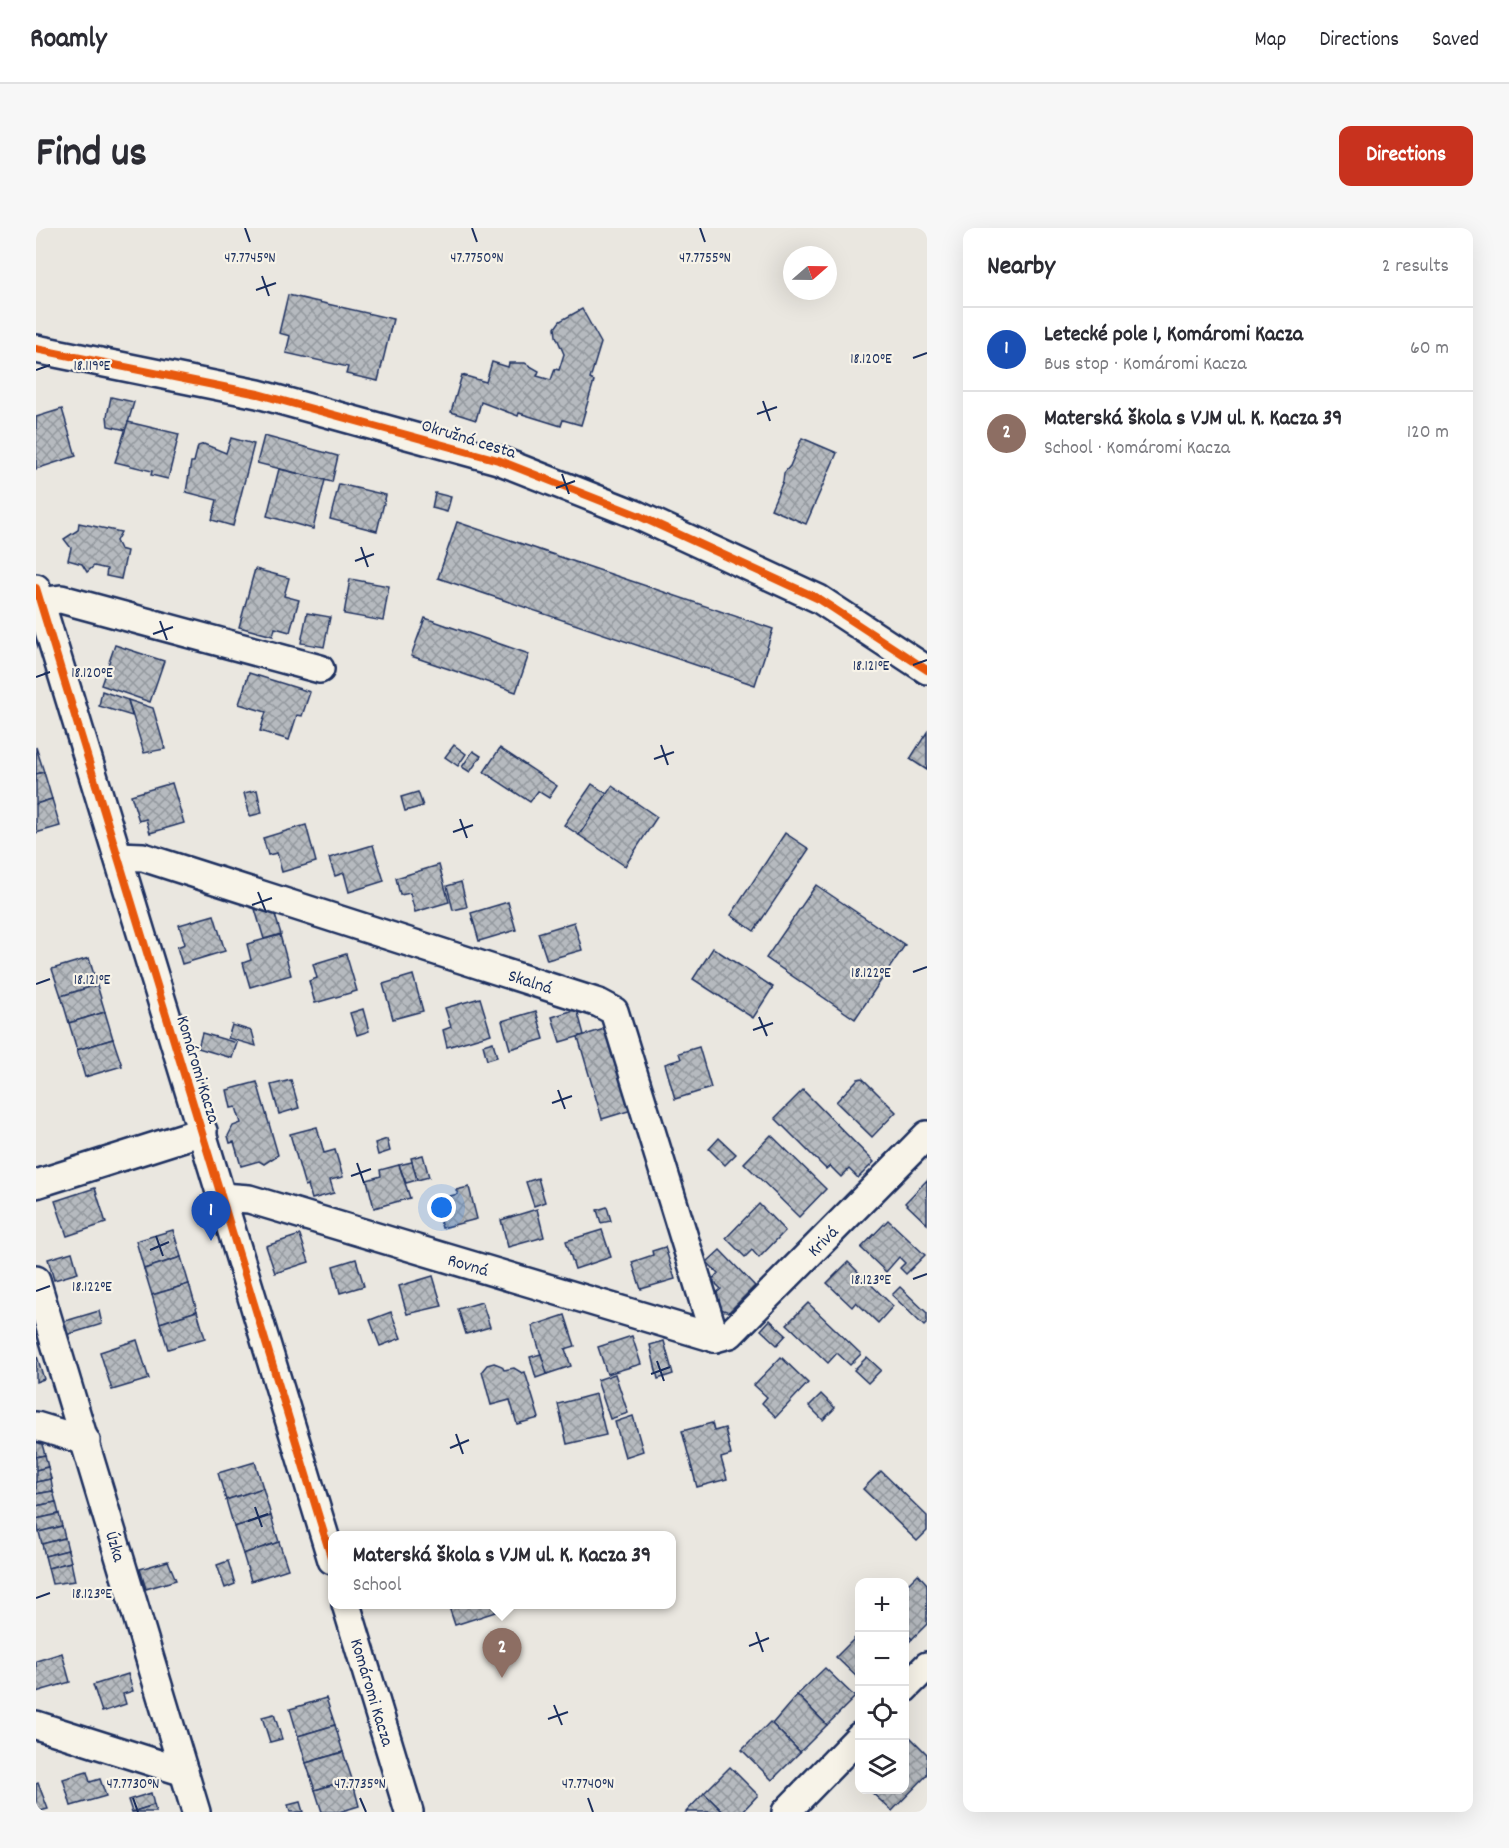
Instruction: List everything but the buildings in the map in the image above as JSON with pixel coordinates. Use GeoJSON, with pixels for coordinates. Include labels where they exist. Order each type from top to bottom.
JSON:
{"type":"FeatureCollection","features":[{"type":"Feature","properties":{"kind":"street","name":"Okružná cesta"},"geometry":{"type":"LineString","coordinates":[[36,349],[258,394],[498,460],[637,515],[819,599],[927,670]]}},
{"type":"Feature","properties":{"kind":"street","name":"Komáromi Kacza"},"geometry":{"type":"LineString","coordinates":[[320,669],[61,598],[38,595],[328,1544]]}},
{"type":"Feature","properties":{"kind":"street","name":"Skalná"},"geometry":{"type":"LineString","coordinates":[[118,856],[143,857],[599,1003],[614,1011],[715,1338]]}},
{"type":"Feature","properties":{"kind":"street"},"geometry":{"type":"LineString","coordinates":[[36,1184],[203,1131]]}},
{"type":"Feature","properties":{"kind":"street","name":"Krivá"},"geometry":{"type":"LineString","coordinates":[[715,1338],[730,1334],[927,1135]]}},
{"type":"Feature","properties":{"kind":"street","name":"Rovná"},"geometry":{"type":"LineString","coordinates":[[222,1197],[249,1199],[715,1338]]}},
{"type":"Feature","properties":{"kind":"street","name":"Úzka"},"geometry":{"type":"LineString","coordinates":[[36,1280],[196,1812]]}},
{"type":"Feature","properties":{"kind":"street"},"geometry":{"type":"LineString","coordinates":[[36,1426],[86,1442]]}},
{"type":"Feature","properties":{"kind":"street","name":"Komáromi Kacza"},"geometry":{"type":"LineString","coordinates":[[347,1609],[409,1812]]}},
{"type":"Feature","properties":{"kind":"street"},"geometry":{"type":"LineString","coordinates":[[907,1686],[927,1666]]}},
{"type":"Feature","properties":{"kind":"street"},"geometry":{"type":"LineString","coordinates":[[36,1725],[184,1772]]}},
{"type":"Feature","properties":{"kind":"street"},"geometry":{"type":"LineString","coordinates":[[786,1812],[856,1740]]}},
{"type":"Feature","properties":{"kind":"cycle path"},"geometry":{"type":"LineString","coordinates":[[36,349],[258,394],[498,460],[637,515],[819,599],[927,670]]}},
{"type":"Feature","properties":{"kind":"cycle path"},"geometry":{"type":"LineString","coordinates":[[36,588],[328,1547]]}},
{"type":"Feature","properties":{"kind":"place","name":"Letecké pole 1, Komáromi Kacza"},"geometry":{"type":"Point","coordinates":[211,1241]}},
{"type":"Feature","properties":{"kind":"place","name":"Materská škola s VJM ul. K. Kacza 39"},"geometry":{"type":"Point","coordinates":[502,1678]}}]}
